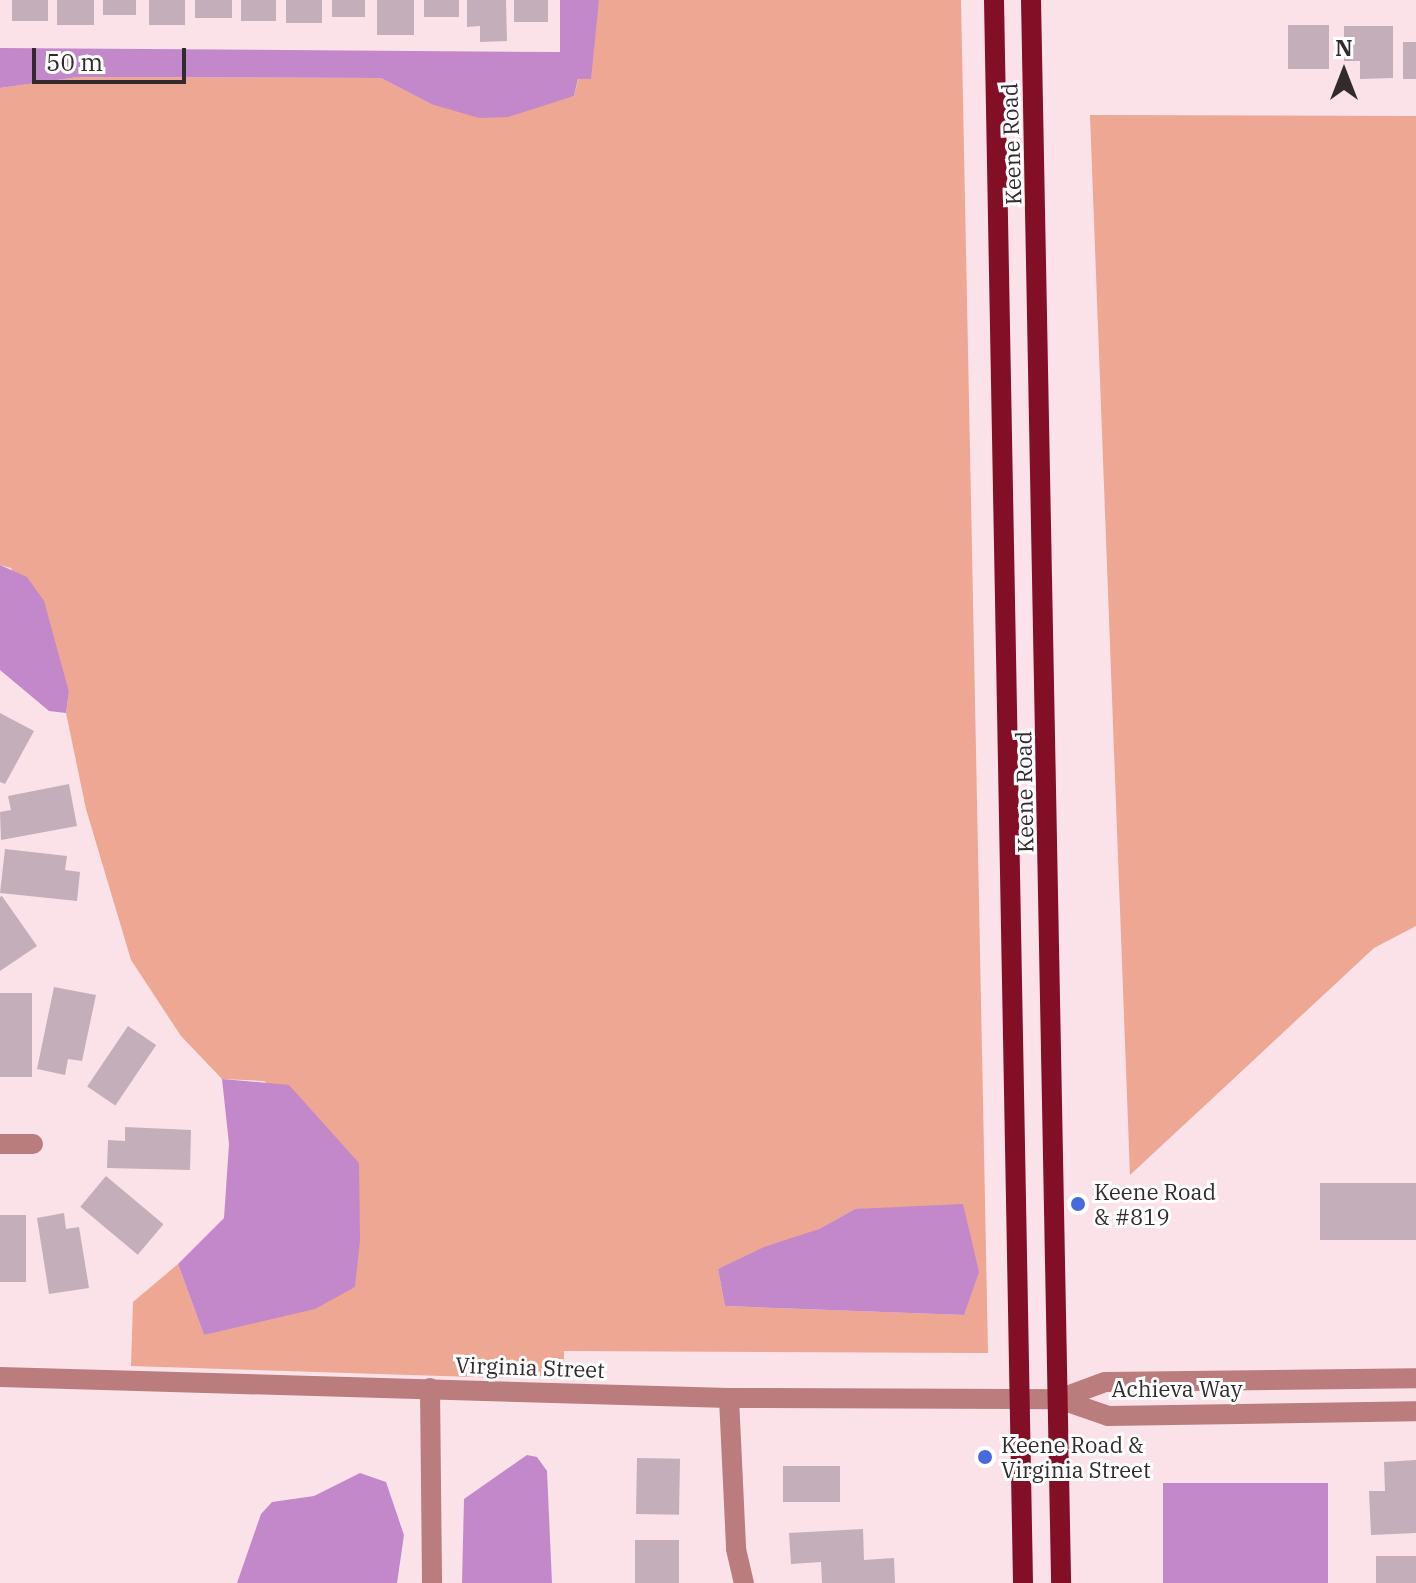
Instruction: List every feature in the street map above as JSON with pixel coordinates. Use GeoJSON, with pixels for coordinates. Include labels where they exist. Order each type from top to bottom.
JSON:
{"type":"FeatureCollection","features":[{"type":"Feature","properties":{"kind":"main road","name":"Keene Road"},"geometry":{"type":"LineString","coordinates":[[994,0],[1004,402],[1023,1583]]}},
{"type":"Feature","properties":{"kind":"main road","name":"Keene Road"},"geometry":{"type":"LineString","coordinates":[[1031,0],[1042,401],[1061,1583]]}},
{"type":"Feature","properties":{"kind":"street"},"geometry":{"type":"LineString","coordinates":[[0,1144],[33,1144]]}},
{"type":"Feature","properties":{"kind":"street","name":"Virginia Street"},"geometry":{"type":"LineString","coordinates":[[0,1377],[729,1398],[1059,1399]]}},
{"type":"Feature","properties":{"kind":"street","name":"Achieva Way"},"geometry":{"type":"LineString","coordinates":[[1059,1399],[1105,1382],[1416,1378]]}},
{"type":"Feature","properties":{"kind":"street"},"geometry":{"type":"LineString","coordinates":[[430,1388],[432,1583]]}},
{"type":"Feature","properties":{"kind":"street"},"geometry":{"type":"LineString","coordinates":[[729,1398],[736,1549],[744,1583]]}},
{"type":"Feature","properties":{"kind":"street","name":"Achieva Way"},"geometry":{"type":"LineString","coordinates":[[1059,1399],[1108,1416],[1416,1411]]}},
{"type":"Feature","properties":{"kind":"shaded area"},"geometry":{"type":"Polygon","coordinates":[[[560,0],[599,0],[591,79],[578,79],[574,96],[508,117],[479,118],[431,104],[381,78],[79,77],[0,88],[0,48],[560,52],[560,0]]]}},
{"type":"Feature","properties":{"kind":"shaded area"},"geometry":{"type":"Polygon","coordinates":[[[599,0],[961,0],[988,1353],[564,1351],[564,1375],[504,1378],[131,1366],[133,1302],[178,1264],[204,1335],[355,1287],[359,1163],[264,1081],[222,1079],[181,1036],[131,960],[86,809],[66,713],[69,692],[11,568],[0,565],[0,88],[78,77],[381,78],[431,104],[552,102],[574,96],[599,0]],[[855,1209],[819,1229],[718,1269],[725,1306],[964,1315],[855,1209]]]}},
{"type":"Feature","properties":{"kind":"shaded area"},"geometry":{"type":"Polygon","coordinates":[[[1090,115],[1416,116],[1416,926],[1374,948],[1130,1175],[1090,115]]]}},
{"type":"Feature","properties":{"kind":"shaded area"},"geometry":{"type":"Polygon","coordinates":[[[0,565],[27,577],[44,601],[69,692],[66,713],[49,711],[0,670],[0,565]]]}},
{"type":"Feature","properties":{"kind":"shaded area"},"geometry":{"type":"Polygon","coordinates":[[[222,1079],[289,1085],[359,1163],[360,1240],[355,1287],[315,1309],[204,1335],[178,1264],[224,1218],[229,1144],[222,1079]]]}},
{"type":"Feature","properties":{"kind":"shaded area"},"geometry":{"type":"Polygon","coordinates":[[[963,1204],[979,1272],[964,1315],[725,1306],[718,1269],[764,1247],[819,1229],[855,1209],[963,1204]]]}},
{"type":"Feature","properties":{"kind":"shaded area"},"geometry":{"type":"Polygon","coordinates":[[[527,1455],[537,1457],[547,1471],[552,1583],[462,1583],[464,1499],[527,1455]]]}},
{"type":"Feature","properties":{"kind":"shaded area"},"geometry":{"type":"Polygon","coordinates":[[[360,1473],[386,1482],[404,1535],[397,1583],[237,1583],[261,1514],[272,1502],[314,1496],[360,1473]]]}},
{"type":"Feature","properties":{"kind":"shaded area"},"geometry":{"type":"Polygon","coordinates":[[[1163,1483],[1328,1483],[1328,1583],[1163,1583],[1163,1483]]]}},
{"type":"Feature","properties":{"kind":"building"},"geometry":{"type":"Polygon","coordinates":[[[12,0],[48,0],[48,21],[12,21],[12,0]]]}},
{"type":"Feature","properties":{"kind":"building"},"geometry":{"type":"Polygon","coordinates":[[[57,0],[94,0],[94,25],[57,25],[57,0]]]}},
{"type":"Feature","properties":{"kind":"building"},"geometry":{"type":"Polygon","coordinates":[[[103,0],[136,0],[136,15],[103,15],[103,0]]]}},
{"type":"Feature","properties":{"kind":"building"},"geometry":{"type":"Polygon","coordinates":[[[149,0],[185,0],[185,25],[149,25],[149,0]]]}},
{"type":"Feature","properties":{"kind":"building"},"geometry":{"type":"Polygon","coordinates":[[[195,0],[232,0],[232,18],[195,18],[195,0]]]}},
{"type":"Feature","properties":{"kind":"building"},"geometry":{"type":"Polygon","coordinates":[[[241,0],[276,0],[276,21],[241,21],[241,0]]]}},
{"type":"Feature","properties":{"kind":"building"},"geometry":{"type":"Polygon","coordinates":[[[286,0],[322,0],[322,23],[286,23],[286,0]]]}},
{"type":"Feature","properties":{"kind":"building"},"geometry":{"type":"Polygon","coordinates":[[[332,0],[365,0],[365,17],[332,17],[332,0]]]}},
{"type":"Feature","properties":{"kind":"building"},"geometry":{"type":"Polygon","coordinates":[[[377,0],[414,0],[414,35],[377,35],[377,0]]]}},
{"type":"Feature","properties":{"kind":"building"},"geometry":{"type":"Polygon","coordinates":[[[424,0],[459,0],[459,17],[424,17],[424,0]]]}},
{"type":"Feature","properties":{"kind":"building"},"geometry":{"type":"Polygon","coordinates":[[[467,0],[506,0],[507,41],[480,42],[480,26],[467,27],[467,0]]]}},
{"type":"Feature","properties":{"kind":"building"},"geometry":{"type":"Polygon","coordinates":[[[514,0],[548,0],[548,22],[514,22],[514,0]]]}},
{"type":"Feature","properties":{"kind":"building"},"geometry":{"type":"Polygon","coordinates":[[[1288,25],[1329,25],[1329,69],[1288,69],[1288,25]]]}},
{"type":"Feature","properties":{"kind":"building"},"geometry":{"type":"Polygon","coordinates":[[[1344,26],[1393,26],[1393,78],[1360,79],[1360,61],[1344,61],[1344,26]]]}},
{"type":"Feature","properties":{"kind":"building"},"geometry":{"type":"Polygon","coordinates":[[[1403,42],[1416,42],[1416,79],[1403,79],[1403,42]]]}},
{"type":"Feature","properties":{"kind":"building"},"geometry":{"type":"Polygon","coordinates":[[[0,713],[34,731],[5,784],[0,782],[0,713]]]}},
{"type":"Feature","properties":{"kind":"building"},"geometry":{"type":"Polygon","coordinates":[[[69,784],[77,826],[1,840],[0,812],[11,810],[8,796],[69,784]]]}},
{"type":"Feature","properties":{"kind":"building"},"geometry":{"type":"Polygon","coordinates":[[[5,849],[67,856],[65,870],[80,872],[77,901],[0,893],[5,849]]]}},
{"type":"Feature","properties":{"kind":"building"},"geometry":{"type":"Polygon","coordinates":[[[0,897],[37,946],[0,971],[0,897]]]}},
{"type":"Feature","properties":{"kind":"building"},"geometry":{"type":"Polygon","coordinates":[[[54,987],[96,995],[82,1061],[68,1059],[65,1075],[37,1069],[54,987]]]}},
{"type":"Feature","properties":{"kind":"building"},"geometry":{"type":"Polygon","coordinates":[[[0,993],[32,993],[32,1077],[0,1077],[0,993]]]}},
{"type":"Feature","properties":{"kind":"building"},"geometry":{"type":"Polygon","coordinates":[[[128,1026],[156,1045],[115,1106],[87,1087],[128,1026]]]}},
{"type":"Feature","properties":{"kind":"building"},"geometry":{"type":"Polygon","coordinates":[[[125,1127],[191,1130],[190,1170],[107,1168],[108,1140],[125,1141],[125,1127]]]}},
{"type":"Feature","properties":{"kind":"building"},"geometry":{"type":"Polygon","coordinates":[[[106,1176],[163,1224],[138,1255],[80,1207],[106,1176]]]}},
{"type":"Feature","properties":{"kind":"building"},"geometry":{"type":"Polygon","coordinates":[[[1320,1183],[1416,1183],[1416,1240],[1320,1240],[1320,1183]]]}},
{"type":"Feature","properties":{"kind":"building"},"geometry":{"type":"Polygon","coordinates":[[[64,1213],[66,1229],[79,1227],[89,1288],[49,1294],[37,1218],[64,1213]]]}},
{"type":"Feature","properties":{"kind":"building"},"geometry":{"type":"Polygon","coordinates":[[[0,1215],[26,1215],[26,1282],[0,1282],[0,1215]]]}},
{"type":"Feature","properties":{"kind":"building"},"geometry":{"type":"Polygon","coordinates":[[[637,1458],[680,1459],[679,1515],[636,1514],[637,1458]]]}},
{"type":"Feature","properties":{"kind":"building"},"geometry":{"type":"Polygon","coordinates":[[[1416,1460],[1416,1533],[1371,1535],[1369,1491],[1385,1491],[1384,1462],[1416,1460]]]}},
{"type":"Feature","properties":{"kind":"building"},"geometry":{"type":"Polygon","coordinates":[[[783,1466],[840,1466],[840,1502],[783,1502],[783,1466]]]}},
{"type":"Feature","properties":{"kind":"building"},"geometry":{"type":"Polygon","coordinates":[[[863,1529],[864,1560],[894,1558],[895,1583],[822,1583],[821,1562],[791,1564],[789,1533],[863,1529]]]}},
{"type":"Feature","properties":{"kind":"building"},"geometry":{"type":"Polygon","coordinates":[[[635,1540],[679,1540],[679,1583],[635,1583],[635,1540]]]}},
{"type":"Feature","properties":{"kind":"building"},"geometry":{"type":"Polygon","coordinates":[[[1376,1556],[1416,1556],[1416,1583],[1376,1583],[1376,1556]]]}},
{"type":"Feature","properties":{"kind":"place","name":"Keene Road & #819"},"geometry":{"type":"Point","coordinates":[1078,1204]}},
{"type":"Feature","properties":{"kind":"place","name":"Keene Road & Virginia Street"},"geometry":{"type":"Point","coordinates":[985,1457]}}]}
